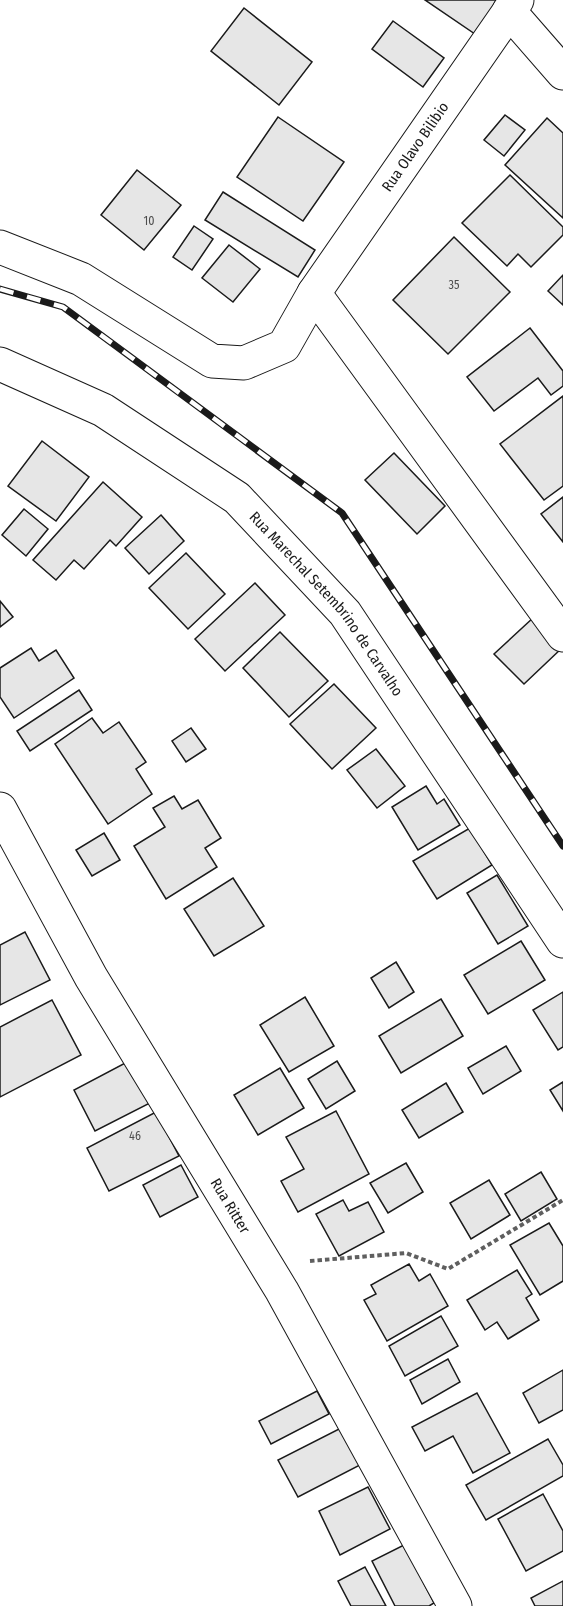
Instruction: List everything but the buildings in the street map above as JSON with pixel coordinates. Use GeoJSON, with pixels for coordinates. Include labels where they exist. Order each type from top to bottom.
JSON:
{"type":"FeatureCollection","features":[{"type":"Feature","properties":{"kind":"street"},"geometry":{"type":"LineString","coordinates":[[513,5],[563,73]]}},
{"type":"Feature","properties":{"kind":"street","name":"Rua Olavo Bilibio"},"geometry":{"type":"LineString","coordinates":[[314,293],[513,5]]}},
{"type":"Feature","properties":{"kind":"street"},"geometry":{"type":"LineString","coordinates":[[0,247],[81,279],[212,362],[244,363],[284,346],[314,293],[563,635]]}},
{"type":"Feature","properties":{"kind":"street","name":"Rua Marechal Setembrino de Carvalho"},"geometry":{"type":"LineString","coordinates":[[0,364],[103,410],[237,498],[345,613],[563,941]]}},
{"type":"Feature","properties":{"kind":"street","name":"Rua Ritter"},"geometry":{"type":"LineString","coordinates":[[0,809],[91,977],[267,1264],[454,1606]]}},
{"type":"Feature","properties":{"kind":"path"},"geometry":{"type":"LineString","coordinates":[[267,1264],[406,1253],[448,1269],[563,1200]]}},
{"type":"Feature","properties":{"kind":"railway"},"geometry":{"type":"LineString","coordinates":[[0,289],[63,307],[342,513],[563,846]]}}]}
